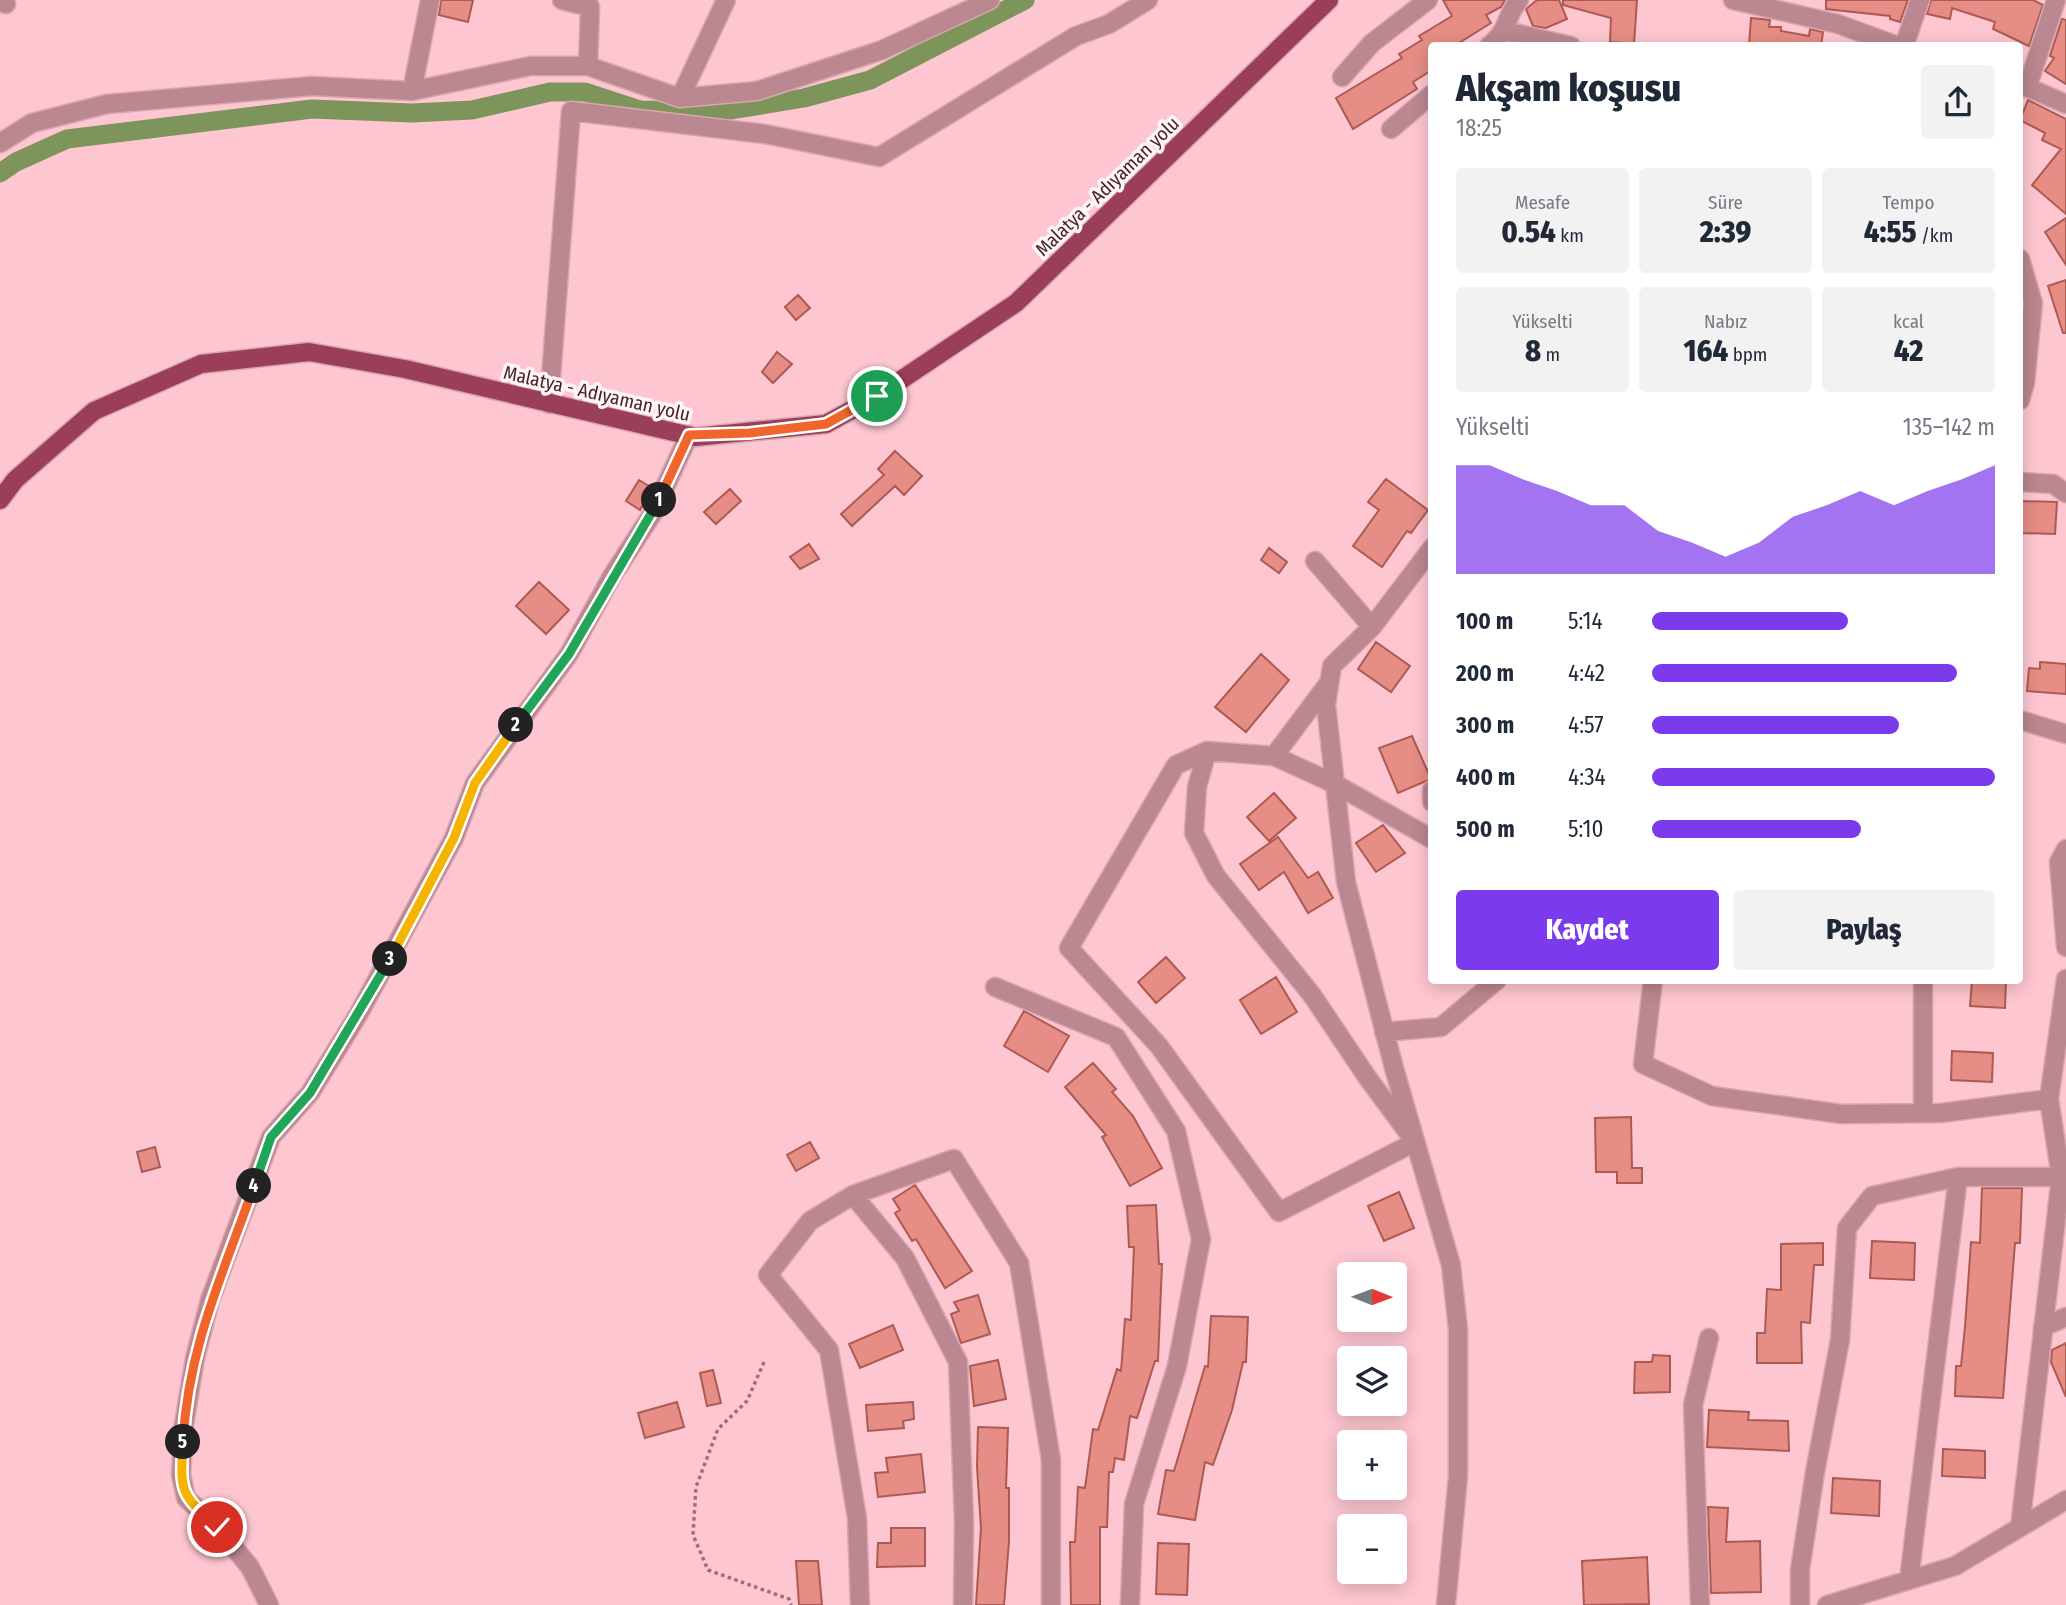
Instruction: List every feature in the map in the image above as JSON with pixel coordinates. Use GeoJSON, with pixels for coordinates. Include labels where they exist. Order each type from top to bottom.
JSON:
{"type":"FeatureCollection","features":[{"type":"Feature","properties":{"kind":"main road","name":"Malatya - Adıyaman yolu"},"geometry":{"type":"LineString","coordinates":[[0,500],[15,480],[93,411],[201,364],[309,352],[405,369],[689,435],[749,433],[826,424],[943,353],[1016,303],[1329,0]]}},
{"type":"Feature","properties":{"kind":"street"},"geometry":{"type":"LineString","coordinates":[[412,91],[430,0]]}},
{"type":"Feature","properties":{"kind":"street"},"geometry":{"type":"LineString","coordinates":[[562,0],[590,7],[588,66]]}},
{"type":"Feature","properties":{"kind":"street"},"geometry":{"type":"LineString","coordinates":[[680,98],[726,0]]}},
{"type":"Feature","properties":{"kind":"street"},"geometry":{"type":"LineString","coordinates":[[0,143],[32,123],[107,104],[312,86],[412,91],[530,66],[588,66],[680,98],[757,91],[882,50],[990,0]]}},
{"type":"Feature","properties":{"kind":"street"},"geometry":{"type":"LineString","coordinates":[[549,404],[572,111],[765,134],[879,157],[1076,36],[1110,24],[1148,0]]}},
{"type":"Feature","properties":{"kind":"street"},"geometry":{"type":"LineString","coordinates":[[1342,77],[1372,43],[1429,0]]}},
{"type":"Feature","properties":{"kind":"street"},"geometry":{"type":"LineString","coordinates":[[1494,42],[1506,31],[1511,10],[1518,0]]}},
{"type":"Feature","properties":{"kind":"street"},"geometry":{"type":"LineString","coordinates":[[1732,0],[1838,24],[1887,42]]}},
{"type":"Feature","properties":{"kind":"street"},"geometry":{"type":"LineString","coordinates":[[1905,42],[1920,0]]}},
{"type":"Feature","properties":{"kind":"street"},"geometry":{"type":"LineString","coordinates":[[2056,0],[2023,86],[2066,104]]}},
{"type":"Feature","properties":{"kind":"street"},"geometry":{"type":"LineString","coordinates":[[1506,31],[1554,42]]}},
{"type":"Feature","properties":{"kind":"street"},"geometry":{"type":"LineString","coordinates":[[1391,129],[1428,97]]}},
{"type":"Feature","properties":{"kind":"street"},"geometry":{"type":"LineString","coordinates":[[2023,281],[2032,303],[2023,390]]}},
{"type":"Feature","properties":{"kind":"street"},"geometry":{"type":"LineString","coordinates":[[269,1605],[250,1567],[217,1527],[186,1498],[181,1475],[184,1424],[195,1358],[210,1300],[271,1137],[310,1093],[358,1016],[454,838],[475,783],[569,654],[612,576],[653,513],[689,435]]}},
{"type":"Feature","properties":{"kind":"street"},"geometry":{"type":"LineString","coordinates":[[2023,481],[2053,484],[2066,493]]}},
{"type":"Feature","properties":{"kind":"street"},"geometry":{"type":"LineString","coordinates":[[1428,553],[1372,626],[1332,666],[1326,705],[1346,882],[1384,1032],[1451,1265],[1458,1329],[1458,1476],[1446,1605]]}},
{"type":"Feature","properties":{"kind":"street"},"geometry":{"type":"LineString","coordinates":[[1315,561],[1372,626]]}},
{"type":"Feature","properties":{"kind":"street"},"geometry":{"type":"LineString","coordinates":[[1275,756],[1330,681]]}},
{"type":"Feature","properties":{"kind":"street"},"geometry":{"type":"LineString","coordinates":[[2023,721],[2066,734]]}},
{"type":"Feature","properties":{"kind":"street"},"geometry":{"type":"LineString","coordinates":[[1207,751],[1197,788],[1194,833],[1216,876],[1312,995],[1415,1142]]}},
{"type":"Feature","properties":{"kind":"street"},"geometry":{"type":"LineString","coordinates":[[1415,1142],[1279,1212],[1159,1046],[1069,948],[1176,765],[1207,751],[1275,756],[1335,783],[1428,837]]}},
{"type":"Feature","properties":{"kind":"street"},"geometry":{"type":"LineString","coordinates":[[2066,849],[2059,862],[2066,947]]}},
{"type":"Feature","properties":{"kind":"street"},"geometry":{"type":"LineString","coordinates":[[2020,1527],[2063,1177],[2049,1099],[2066,979]]}},
{"type":"Feature","properties":{"kind":"street"},"geometry":{"type":"LineString","coordinates":[[1384,1032],[1441,1027],[1492,984]]}},
{"type":"Feature","properties":{"kind":"street"},"geometry":{"type":"LineString","coordinates":[[1653,984],[1643,1064],[1712,1096],[1840,1114],[1923,1113],[2049,1099]]}},
{"type":"Feature","properties":{"kind":"street"},"geometry":{"type":"LineString","coordinates":[[1923,984],[1923,1113]]}},
{"type":"Feature","properties":{"kind":"street"},"geometry":{"type":"LineString","coordinates":[[995,987],[1116,1037],[1176,1131],[1200,1239],[1177,1366],[1134,1504],[1130,1605]]}},
{"type":"Feature","properties":{"kind":"street"},"geometry":{"type":"LineString","coordinates":[[860,1605],[857,1518],[829,1350],[768,1275],[810,1221],[853,1195],[954,1158],[1019,1263],[1051,1460],[1051,1605]]}},
{"type":"Feature","properties":{"kind":"street"},"geometry":{"type":"LineString","coordinates":[[1800,1605],[1800,1570],[1840,1340],[1847,1228],[1872,1196],[1958,1177],[2063,1177]]}},
{"type":"Feature","properties":{"kind":"street"},"geometry":{"type":"LineString","coordinates":[[1909,1580],[1958,1177]]}},
{"type":"Feature","properties":{"kind":"street"},"geometry":{"type":"LineString","coordinates":[[853,1195],[905,1258],[958,1362],[964,1522],[963,1605]]}},
{"type":"Feature","properties":{"kind":"street"},"geometry":{"type":"LineString","coordinates":[[2043,1327],[2066,1317]]}},
{"type":"Feature","properties":{"kind":"street"},"geometry":{"type":"LineString","coordinates":[[1700,1605],[1693,1405],[1709,1338]]}},
{"type":"Feature","properties":{"kind":"street"},"geometry":{"type":"LineString","coordinates":[[1827,1605],[1955,1566],[2066,1500]]}},
{"type":"Feature","properties":{"kind":"path"},"geometry":{"type":"LineString","coordinates":[[764,1362],[747,1401],[718,1429],[696,1487],[693,1535],[708,1570],[789,1599],[792,1605]]}},
{"type":"Feature","properties":{"kind":"building"},"geometry":{"type":"Polygon","coordinates":[[[441,0],[473,0],[468,22],[439,15],[441,0]]]}},
{"type":"Feature","properties":{"kind":"building"},"geometry":{"type":"Polygon","coordinates":[[[1443,0],[1505,0],[1501,7],[1486,15],[1491,23],[1460,42],[1428,42],[1428,73],[1413,82],[1417,89],[1353,129],[1336,98],[1402,58],[1399,54],[1422,40],[1419,36],[1452,16],[1443,0]]]}},
{"type":"Feature","properties":{"kind":"building"},"geometry":{"type":"Polygon","coordinates":[[[1537,0],[1559,0],[1567,19],[1546,28],[1533,26],[1526,9],[1537,0]]]}},
{"type":"Feature","properties":{"kind":"building"},"geometry":{"type":"Polygon","coordinates":[[[1563,0],[1637,0],[1634,42],[1610,42],[1611,18],[1563,5],[1563,0]]]}},
{"type":"Feature","properties":{"kind":"building"},"geometry":{"type":"Polygon","coordinates":[[[1826,0],[1908,0],[1900,22],[1890,19],[1890,16],[1826,9],[1826,0]]]}},
{"type":"Feature","properties":{"kind":"building"},"geometry":{"type":"Polygon","coordinates":[[[1931,0],[2033,0],[2043,5],[2029,46],[1993,29],[1995,22],[1952,8],[1950,19],[1927,14],[1931,0]]]}},
{"type":"Feature","properties":{"kind":"building"},"geometry":{"type":"Polygon","coordinates":[[[1751,18],[1770,20],[1769,27],[1781,27],[1781,31],[1809,36],[1810,29],[1823,32],[1822,42],[1749,42],[1751,18]]]}},
{"type":"Feature","properties":{"kind":"building"},"geometry":{"type":"Polygon","coordinates":[[[2062,19],[2066,20],[2066,84],[2045,71],[2054,58],[2050,56],[2062,19]]]}},
{"type":"Feature","properties":{"kind":"building"},"geometry":{"type":"Polygon","coordinates":[[[2028,100],[2066,119],[2066,214],[2032,185],[2061,149],[2042,140],[2045,133],[2023,122],[2028,100]]]}},
{"type":"Feature","properties":{"kind":"building"},"geometry":{"type":"Polygon","coordinates":[[[2066,218],[2066,265],[2045,232],[2066,218]]]}},
{"type":"Feature","properties":{"kind":"building"},"geometry":{"type":"Polygon","coordinates":[[[2066,280],[2066,333],[2063,333],[2048,286],[2066,280]]]}},
{"type":"Feature","properties":{"kind":"building"},"geometry":{"type":"Polygon","coordinates":[[[798,295],[810,308],[796,320],[785,307],[798,295]]]}},
{"type":"Feature","properties":{"kind":"building"},"geometry":{"type":"Polygon","coordinates":[[[777,352],[792,364],[773,383],[762,372],[777,352]]]}},
{"type":"Feature","properties":{"kind":"building"},"geometry":{"type":"Polygon","coordinates":[[[895,451],[922,476],[904,495],[895,486],[852,526],[841,514],[884,475],[878,469],[895,451]]]}},
{"type":"Feature","properties":{"kind":"building"},"geometry":{"type":"Polygon","coordinates":[[[1386,479],[1428,510],[1411,533],[1407,531],[1382,567],[1353,546],[1379,510],[1368,502],[1386,479]]]}},
{"type":"Feature","properties":{"kind":"building"},"geometry":{"type":"Polygon","coordinates":[[[639,480],[652,488],[640,510],[626,501],[639,480]]]}},
{"type":"Feature","properties":{"kind":"building"},"geometry":{"type":"Polygon","coordinates":[[[730,489],[741,501],[716,524],[704,512],[730,489]]]}},
{"type":"Feature","properties":{"kind":"building"},"geometry":{"type":"Polygon","coordinates":[[[2023,501],[2057,502],[2055,534],[2023,533],[2023,501]]]}},
{"type":"Feature","properties":{"kind":"building"},"geometry":{"type":"Polygon","coordinates":[[[809,544],[819,559],[800,569],[790,557],[809,544]]]}},
{"type":"Feature","properties":{"kind":"building"},"geometry":{"type":"Polygon","coordinates":[[[1269,548],[1287,562],[1279,573],[1261,560],[1269,548]]]}},
{"type":"Feature","properties":{"kind":"building"},"geometry":{"type":"Polygon","coordinates":[[[539,582],[569,610],[546,634],[516,606],[539,582]]]}},
{"type":"Feature","properties":{"kind":"building"},"geometry":{"type":"Polygon","coordinates":[[[1376,642],[1410,666],[1391,692],[1358,669],[1376,642]]]}},
{"type":"Feature","properties":{"kind":"building"},"geometry":{"type":"Polygon","coordinates":[[[1261,654],[1289,680],[1246,732],[1215,707],[1261,654]]]}},
{"type":"Feature","properties":{"kind":"building"},"geometry":{"type":"Polygon","coordinates":[[[2040,662],[2066,664],[2066,694],[2027,691],[2029,668],[2040,669],[2040,662]]]}},
{"type":"Feature","properties":{"kind":"building"},"geometry":{"type":"Polygon","coordinates":[[[1412,736],[1428,772],[1428,780],[1398,793],[1379,748],[1412,736]]]}},
{"type":"Feature","properties":{"kind":"building"},"geometry":{"type":"Polygon","coordinates":[[[1274,793],[1296,818],[1269,841],[1247,817],[1274,793]]]}},
{"type":"Feature","properties":{"kind":"building"},"geometry":{"type":"Polygon","coordinates":[[[1383,825],[1405,853],[1376,872],[1356,843],[1383,825]]]}},
{"type":"Feature","properties":{"kind":"building"},"geometry":{"type":"Polygon","coordinates":[[[1278,837],[1308,878],[1318,872],[1333,898],[1308,913],[1284,872],[1259,890],[1240,864],[1278,837]]]}},
{"type":"Feature","properties":{"kind":"building"},"geometry":{"type":"Polygon","coordinates":[[[1166,957],[1185,978],[1156,1003],[1138,982],[1166,957]]]}},
{"type":"Feature","properties":{"kind":"building"},"geometry":{"type":"Polygon","coordinates":[[[1276,977],[1297,1012],[1261,1034],[1240,1000],[1276,977]]]}},
{"type":"Feature","properties":{"kind":"building"},"geometry":{"type":"Polygon","coordinates":[[[1972,984],[2006,984],[2005,1008],[1970,1006],[1972,984]]]}},
{"type":"Feature","properties":{"kind":"building"},"geometry":{"type":"Polygon","coordinates":[[[1024,1011],[1069,1036],[1048,1072],[1004,1046],[1024,1011]]]}},
{"type":"Feature","properties":{"kind":"building"},"geometry":{"type":"Polygon","coordinates":[[[1952,1051],[1993,1053],[1992,1082],[1951,1080],[1952,1051]]]}},
{"type":"Feature","properties":{"kind":"building"},"geometry":{"type":"Polygon","coordinates":[[[1093,1063],[1116,1089],[1112,1092],[1133,1116],[1162,1168],[1130,1186],[1102,1137],[1106,1135],[1065,1087],[1093,1063]]]}},
{"type":"Feature","properties":{"kind":"building"},"geometry":{"type":"Polygon","coordinates":[[[1631,1117],[1632,1168],[1642,1168],[1642,1183],[1617,1183],[1617,1172],[1596,1172],[1595,1118],[1631,1117]]]}},
{"type":"Feature","properties":{"kind":"building"},"geometry":{"type":"Polygon","coordinates":[[[810,1142],[819,1158],[796,1171],[787,1155],[810,1142]]]}},
{"type":"Feature","properties":{"kind":"building"},"geometry":{"type":"Polygon","coordinates":[[[155,1147],[160,1167],[142,1172],[137,1152],[155,1147]]]}},
{"type":"Feature","properties":{"kind":"building"},"geometry":{"type":"Polygon","coordinates":[[[915,1185],[972,1271],[945,1288],[916,1239],[912,1241],[895,1213],[900,1210],[893,1199],[915,1185]]]}},
{"type":"Feature","properties":{"kind":"building"},"geometry":{"type":"Polygon","coordinates":[[[1982,1188],[2022,1188],[2020,1243],[2015,1243],[2003,1398],[1955,1396],[1956,1366],[1961,1366],[1971,1242],[1980,1243],[1982,1188]]]}},
{"type":"Feature","properties":{"kind":"building"},"geometry":{"type":"Polygon","coordinates":[[[1399,1192],[1414,1228],[1384,1241],[1368,1206],[1399,1192]]]}},
{"type":"Feature","properties":{"kind":"building"},"geometry":{"type":"Polygon","coordinates":[[[1156,1205],[1159,1264],[1162,1264],[1158,1361],[1155,1361],[1137,1418],[1130,1416],[1124,1460],[1115,1458],[1113,1472],[1109,1472],[1107,1527],[1100,1527],[1100,1605],[1071,1605],[1070,1542],[1075,1542],[1078,1487],[1085,1488],[1093,1429],[1098,1430],[1117,1369],[1121,1371],[1125,1319],[1131,1320],[1134,1247],[1129,1247],[1127,1206],[1156,1205]]]}},
{"type":"Feature","properties":{"kind":"building"},"geometry":{"type":"Polygon","coordinates":[[[1872,1241],[1915,1243],[1914,1280],[1870,1278],[1872,1241]]]}},
{"type":"Feature","properties":{"kind":"building"},"geometry":{"type":"Polygon","coordinates":[[[1823,1243],[1823,1265],[1814,1265],[1810,1323],[1801,1322],[1802,1363],[1757,1363],[1757,1333],[1765,1333],[1767,1289],[1781,1290],[1781,1244],[1823,1243]]]}},
{"type":"Feature","properties":{"kind":"building"},"geometry":{"type":"Polygon","coordinates":[[[978,1295],[990,1334],[961,1343],[951,1314],[959,1311],[954,1302],[978,1295]]]}},
{"type":"Feature","properties":{"kind":"building"},"geometry":{"type":"Polygon","coordinates":[[[1211,1316],[1248,1317],[1246,1362],[1243,1362],[1232,1410],[1213,1465],[1205,1462],[1195,1520],[1158,1514],[1166,1470],[1174,1471],[1205,1366],[1208,1367],[1211,1316]]]}},
{"type":"Feature","properties":{"kind":"building"},"geometry":{"type":"Polygon","coordinates":[[[893,1325],[903,1350],[860,1368],[849,1344],[893,1325]]]}},
{"type":"Feature","properties":{"kind":"building"},"geometry":{"type":"Polygon","coordinates":[[[2066,1343],[2066,1397],[2051,1362],[2052,1350],[2066,1343]]]}},
{"type":"Feature","properties":{"kind":"building"},"geometry":{"type":"Polygon","coordinates":[[[1653,1355],[1670,1356],[1670,1392],[1634,1393],[1635,1362],[1652,1362],[1653,1355]]]}},
{"type":"Feature","properties":{"kind":"building"},"geometry":{"type":"Polygon","coordinates":[[[998,1360],[1006,1399],[974,1406],[970,1366],[998,1360]]]}},
{"type":"Feature","properties":{"kind":"building"},"geometry":{"type":"Polygon","coordinates":[[[713,1370],[721,1403],[707,1406],[700,1373],[713,1370]]]}},
{"type":"Feature","properties":{"kind":"building"},"geometry":{"type":"Polygon","coordinates":[[[677,1402],[684,1427],[645,1438],[638,1413],[677,1402]]]}},
{"type":"Feature","properties":{"kind":"building"},"geometry":{"type":"Polygon","coordinates":[[[913,1402],[914,1419],[903,1421],[904,1428],[868,1431],[866,1405],[913,1402]]]}},
{"type":"Feature","properties":{"kind":"building"},"geometry":{"type":"Polygon","coordinates":[[[1709,1410],[1749,1412],[1748,1420],[1788,1421],[1789,1451],[1707,1447],[1709,1410]]]}},
{"type":"Feature","properties":{"kind":"building"},"geometry":{"type":"Polygon","coordinates":[[[978,1427],[1008,1428],[1006,1488],[1009,1488],[1009,1541],[1004,1605],[976,1605],[981,1528],[977,1467],[978,1427]]]}},
{"type":"Feature","properties":{"kind":"building"},"geometry":{"type":"Polygon","coordinates":[[[1943,1449],[1985,1451],[1985,1478],[1942,1476],[1943,1449]]]}},
{"type":"Feature","properties":{"kind":"building"},"geometry":{"type":"Polygon","coordinates":[[[921,1454],[925,1492],[878,1497],[875,1473],[888,1472],[886,1458],[921,1454]]]}},
{"type":"Feature","properties":{"kind":"building"},"geometry":{"type":"Polygon","coordinates":[[[1833,1478],[1880,1481],[1879,1516],[1831,1513],[1833,1478]]]}},
{"type":"Feature","properties":{"kind":"building"},"geometry":{"type":"Polygon","coordinates":[[[1708,1507],[1728,1508],[1726,1542],[1760,1541],[1761,1592],[1711,1593],[1708,1507]]]}},
{"type":"Feature","properties":{"kind":"building"},"geometry":{"type":"Polygon","coordinates":[[[891,1528],[925,1528],[925,1566],[877,1567],[878,1543],[891,1543],[891,1528]]]}},
{"type":"Feature","properties":{"kind":"building"},"geometry":{"type":"Polygon","coordinates":[[[1158,1543],[1189,1544],[1187,1595],[1156,1594],[1158,1543]]]}},
{"type":"Feature","properties":{"kind":"building"},"geometry":{"type":"Polygon","coordinates":[[[1647,1557],[1649,1604],[1584,1605],[1582,1561],[1647,1557]]]}},
{"type":"Feature","properties":{"kind":"building"},"geometry":{"type":"Polygon","coordinates":[[[796,1561],[818,1561],[822,1605],[799,1605],[796,1561]]]}},
{"type":"Feature","properties":{"kind":"waterway"},"geometry":{"type":"LineString","coordinates":[[0,173],[16,162],[67,139],[312,109],[412,113],[472,110],[550,92],[585,92],[640,110],[719,112],[804,98],[870,80],[1025,0]]}},
{"type":"Feature","properties":{"kind":"route"},"geometry":{"type":"LineString","coordinates":[[217,1527],[186,1498],[181,1475],[184,1424],[195,1358],[210,1300],[271,1137],[310,1093],[358,1016],[454,838],[475,783],[569,654],[612,576],[653,513],[689,435],[749,433],[826,424],[877,396]]}}]}
